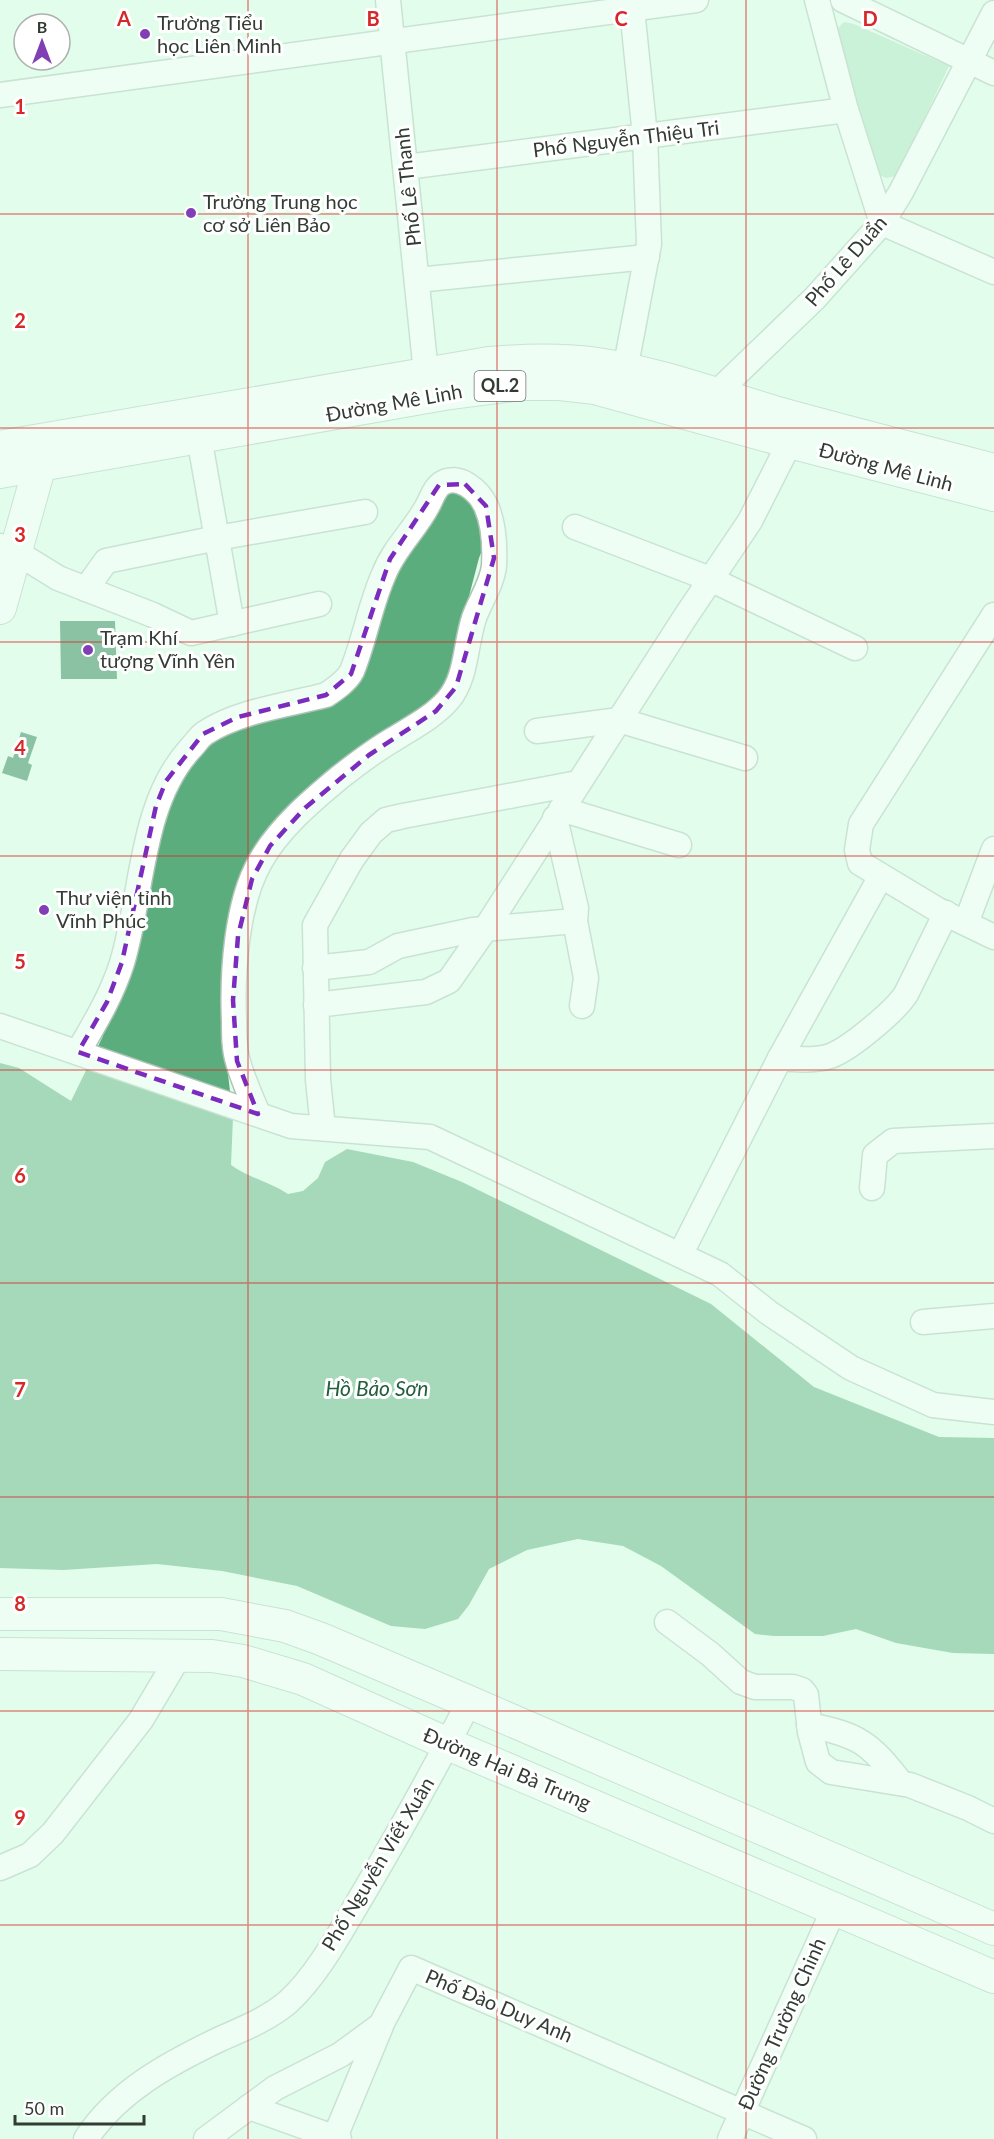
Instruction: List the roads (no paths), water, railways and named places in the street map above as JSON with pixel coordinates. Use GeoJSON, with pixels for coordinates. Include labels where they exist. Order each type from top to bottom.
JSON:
{"type":"FeatureCollection","features":[{"type":"Feature","properties":{"kind":"main road","name":"Đường Mê Linh"},"geometry":{"type":"LineString","coordinates":[[2,462],[426,373],[489,363],[528,360],[568,361],[624,370],[994,470]]}},
{"type":"Feature","properties":{"kind":"main road","name":"Đường Mê Linh"},"geometry":{"type":"LineString","coordinates":[[44,452],[199,437],[444,394],[522,384],[560,384],[595,388],[994,495]]}},
{"type":"Feature","properties":{"kind":"main road"},"geometry":{"type":"LineString","coordinates":[[0,608],[8,549],[44,452]]}},
{"type":"Feature","properties":{"kind":"main road"},"geometry":{"type":"LineString","coordinates":[[0,1614],[184,1612],[250,1618],[285,1626],[469,1702],[994,1929]]}},
{"type":"Feature","properties":{"kind":"main road","name":"Đường Hai Bà Trưng"},"geometry":{"type":"LineString","coordinates":[[0,1654],[212,1656],[243,1660],[270,1668],[303,1679],[448,1744],[994,1977]]}},
{"type":"Feature","properties":{"kind":"street","name":"Phố Lê Thanh"},"geometry":{"type":"LineString","coordinates":[[388,0],[426,373]]}},
{"type":"Feature","properties":{"kind":"street"},"geometry":{"type":"LineString","coordinates":[[0,95],[696,0]]}},
{"type":"Feature","properties":{"kind":"street"},"geometry":{"type":"LineString","coordinates":[[817,0],[846,110],[882,223],[994,272]]}},
{"type":"Feature","properties":{"kind":"street"},"geometry":{"type":"LineString","coordinates":[[843,0],[994,73]]}},
{"type":"Feature","properties":{"kind":"street"},"geometry":{"type":"LineString","coordinates":[[624,370],[649,244],[645,136],[632,9]]}},
{"type":"Feature","properties":{"kind":"street","name":"Phố Lê Duẩn"},"geometry":{"type":"LineString","coordinates":[[692,415],[716,395],[815,298],[882,223],[901,192],[994,13]]}},
{"type":"Feature","properties":{"kind":"street","name":"Phố Nguyễn Thiệu Tri"},"geometry":{"type":"LineString","coordinates":[[406,167],[846,110]]}},
{"type":"Feature","properties":{"kind":"street"},"geometry":{"type":"LineString","coordinates":[[417,280],[647,257]]}},
{"type":"Feature","properties":{"kind":"street"},"geometry":{"type":"LineString","coordinates":[[199,437],[232,624]]}},
{"type":"Feature","properties":{"kind":"street"},"geometry":{"type":"LineString","coordinates":[[316,1005],[426,992],[448,981],[486,928],[558,813],[750,521],[790,442]]}},
{"type":"Feature","properties":{"kind":"street"},"geometry":{"type":"LineString","coordinates":[[81,1054],[107,1002],[122,962],[156,806],[172,772],[203,734],[219,725],[238,717],[326,695],[351,674],[390,559],[427,507],[439,485],[446,481],[465,484],[473,488],[486,506],[491,522],[494,558],[493,572],[473,621],[462,671],[456,687],[449,699],[430,716],[369,755],[305,808],[270,846],[252,879],[238,936],[233,1000],[237,1061],[253,1112]]}},
{"type":"Feature","properties":{"kind":"street"},"geometry":{"type":"LineString","coordinates":[[86,589],[106,561],[217,538],[365,512]]}},
{"type":"Feature","properties":{"kind":"street"},"geometry":{"type":"LineString","coordinates":[[575,527],[710,579],[855,648]]}},
{"type":"Feature","properties":{"kind":"street"},"geometry":{"type":"LineString","coordinates":[[8,549],[58,578],[153,615],[190,633],[319,604]]}},
{"type":"Feature","properties":{"kind":"street"},"geometry":{"type":"LineString","coordinates":[[994,615],[861,824],[858,850],[860,863],[994,937]]}},
{"type":"Feature","properties":{"kind":"street"},"geometry":{"type":"LineString","coordinates":[[537,731],[619,720],[745,758]]}},
{"type":"Feature","properties":{"kind":"street"},"geometry":{"type":"LineString","coordinates":[[323,1128],[318,1080],[315,926],[352,859],[370,833],[382,823],[403,816],[578,783]]}},
{"type":"Feature","properties":{"kind":"street"},"geometry":{"type":"LineString","coordinates":[[558,813],[679,845]]}},
{"type":"Feature","properties":{"kind":"street"},"geometry":{"type":"LineString","coordinates":[[558,813],[576,908],[575,921],[586,978],[582,1006]]}},
{"type":"Feature","properties":{"kind":"street"},"geometry":{"type":"LineString","coordinates":[[780,1058],[815,1060],[829,1057],[844,1049],[899,1004],[956,918],[994,849]]}},
{"type":"Feature","properties":{"kind":"street"},"geometry":{"type":"LineString","coordinates":[[680,1255],[780,1058],[881,876]]}},
{"type":"Feature","properties":{"kind":"street"},"geometry":{"type":"LineString","coordinates":[[315,968],[369,962],[398,946],[486,928],[575,921]]}},
{"type":"Feature","properties":{"kind":"street"},"geometry":{"type":"LineString","coordinates":[[0,1026],[291,1125],[430,1137],[720,1274],[769,1313],[850,1368],[933,1405],[994,1412]]}},
{"type":"Feature","properties":{"kind":"street"},"geometry":{"type":"LineString","coordinates":[[872,1188],[874,1155],[893,1141],[994,1136]]}},
{"type":"Feature","properties":{"kind":"street"},"geometry":{"type":"LineString","coordinates":[[923,1322],[994,1316]]}},
{"type":"Feature","properties":{"kind":"street"},"geometry":{"type":"LineString","coordinates":[[667,1622],[710,1654],[741,1682],[755,1687],[793,1687],[802,1690],[806,1695],[809,1725],[818,1762],[831,1773],[901,1783],[926,1791],[994,1821]]}},
{"type":"Feature","properties":{"kind":"street"},"geometry":{"type":"LineString","coordinates":[[0,1868],[30,1855],[53,1833],[141,1720],[179,1656]]}},
{"type":"Feature","properties":{"kind":"street","name":"Phố Nguyễn Viết Xuân"},"geometry":{"type":"LineString","coordinates":[[86,2139],[108,2110],[152,2076],[196,2050],[267,2017],[302,1987],[320,1963],[381,1864],[469,1702]]}},
{"type":"Feature","properties":{"kind":"street"},"geometry":{"type":"LineString","coordinates":[[809,1725],[839,1731],[867,1744],[901,1783]]}},
{"type":"Feature","properties":{"kind":"street","name":"Đường Trường Chinh"},"geometry":{"type":"LineString","coordinates":[[730,2139],[834,1909]]}},
{"type":"Feature","properties":{"kind":"street","name":"Phố Đào Duy Anh"},"geometry":{"type":"LineString","coordinates":[[206,2139],[275,2088],[340,2055],[381,2025],[411,1968],[804,2139]]}},
{"type":"Feature","properties":{"kind":"street"},"geometry":{"type":"LineString","coordinates":[[249,2107],[337,2138],[381,2025]]}},
{"type":"Feature","properties":{"kind":"water","name":"Hồ Bảo Sơn"},"geometry":{"type":"Polygon","coordinates":[[[449,488],[469,495],[487,538],[479,558],[444,692],[257,850],[223,1031],[233,1117],[231,1165],[288,1194],[303,1191],[318,1178],[325,1162],[347,1149],[413,1162],[462,1182],[711,1304],[814,1387],[939,1437],[994,1438],[994,1654],[953,1653],[896,1643],[856,1629],[823,1636],[755,1634],[661,1566],[623,1546],[578,1539],[527,1550],[489,1569],[469,1605],[458,1619],[425,1629],[391,1626],[297,1586],[222,1571],[157,1564],[63,1570],[0,1568],[0,1063],[19,1068],[71,1101],[102,1038],[126,972],[166,797],[202,752],[227,732],[323,703],[384,590],[449,488]]]}},
{"type":"Feature","properties":{"kind":"place","name":"Trường Tiểu học Liên Minh"},"geometry":{"type":"Point","coordinates":[145,34]}},
{"type":"Feature","properties":{"kind":"place","name":"Trường Trung học cơ sở Liên Bảo"},"geometry":{"type":"Point","coordinates":[191,213]}},
{"type":"Feature","properties":{"kind":"place","name":"Trạm Khí tượng Vĩnh Yên"},"geometry":{"type":"Point","coordinates":[88,650]}},
{"type":"Feature","properties":{"kind":"place","name":"Thư viện tỉnh Vĩnh Phúc"},"geometry":{"type":"Point","coordinates":[44,910]}}]}
